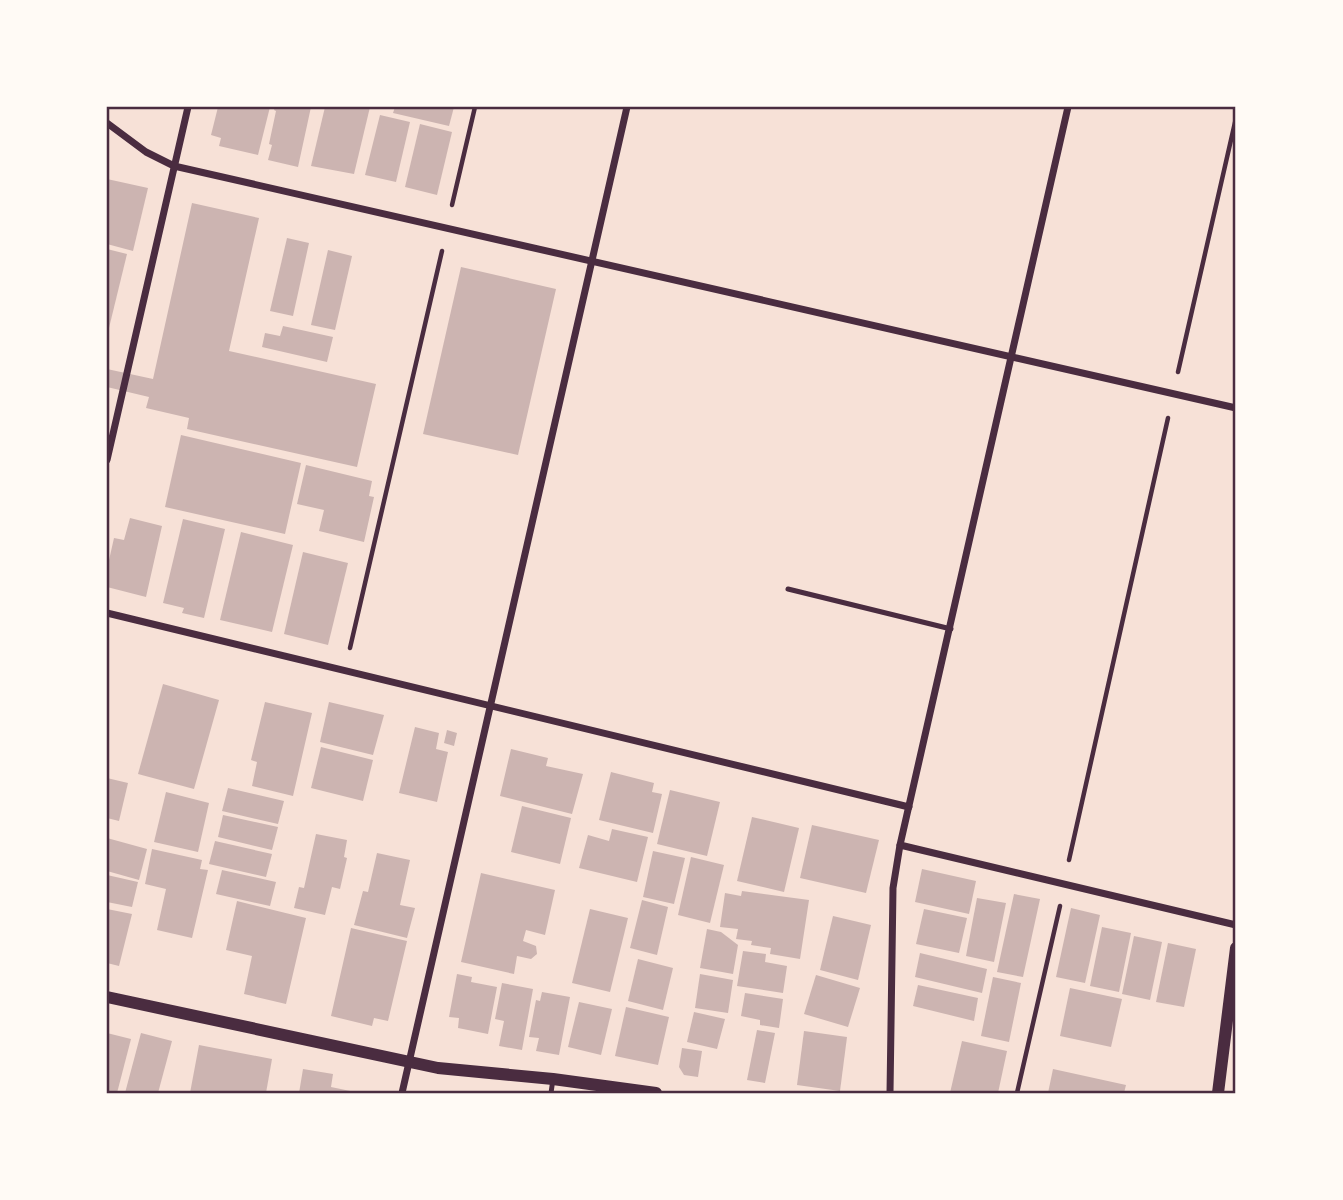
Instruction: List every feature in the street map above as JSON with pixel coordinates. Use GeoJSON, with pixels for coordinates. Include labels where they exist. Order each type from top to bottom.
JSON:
{"type":"FeatureCollection","features":[{"type":"Feature","properties":{"kind":"street"},"geometry":{"type":"LineString","coordinates":[[107,460],[188,107]]}},
{"type":"Feature","properties":{"kind":"street"},"geometry":{"type":"LineString","coordinates":[[402,1093],[627,107]]}},
{"type":"Feature","properties":{"kind":"street"},"geometry":{"type":"LineString","coordinates":[[890,1093],[893,888],[900,845],[1068,107]]}},
{"type":"Feature","properties":{"kind":"street"},"geometry":{"type":"LineString","coordinates":[[107,124],[146,152],[174,166],[1236,408]]}},
{"type":"Feature","properties":{"kind":"street"},"geometry":{"type":"LineString","coordinates":[[107,613],[909,807]]}},
{"type":"Feature","properties":{"kind":"street"},"geometry":{"type":"LineString","coordinates":[[900,845],[1236,925]]}},
{"type":"Feature","properties":{"kind":"street"},"geometry":{"type":"LineString","coordinates":[[1218,1093],[1236,948]]}},
{"type":"Feature","properties":{"kind":"street"},"geometry":{"type":"LineString","coordinates":[[107,997],[439,1068],[553,1079],[656,1093]]}},
{"type":"Feature","properties":{"kind":"lane"},"geometry":{"type":"LineString","coordinates":[[788,589],[951,629]]}},
{"type":"Feature","properties":{"kind":"lane"},"geometry":{"type":"LineString","coordinates":[[551,1093],[553,1079]]}},
{"type":"Feature","properties":{"kind":"path"},"geometry":{"type":"LineString","coordinates":[[345,671],[475,107]]}},
{"type":"Feature","properties":{"kind":"path"},"geometry":{"type":"LineString","coordinates":[[1017,1093],[1236,118]]}},
{"type":"Feature","properties":{"kind":"building"},"geometry":{"type":"Polygon","coordinates":[[[218,107],[270,107],[258,155],[219,146],[221,138],[211,135],[218,107]]]}},
{"type":"Feature","properties":{"kind":"building"},"geometry":{"type":"Polygon","coordinates":[[[275,107],[311,107],[298,167],[268,160],[275,107]]]}},
{"type":"Feature","properties":{"kind":"building"},"geometry":{"type":"Polygon","coordinates":[[[325,107],[370,107],[354,174],[311,166],[325,107]]]}},
{"type":"Feature","properties":{"kind":"building"},"geometry":{"type":"Polygon","coordinates":[[[395,107],[454,107],[449,126],[393,113],[395,107]]]}},
{"type":"Feature","properties":{"kind":"building"},"geometry":{"type":"Polygon","coordinates":[[[380,115],[410,122],[396,182],[365,175],[380,115]]]}},
{"type":"Feature","properties":{"kind":"building"},"geometry":{"type":"Polygon","coordinates":[[[420,124],[452,132],[437,195],[405,187],[420,124]]]}},
{"type":"Feature","properties":{"kind":"building"},"geometry":{"type":"Polygon","coordinates":[[[107,179],[148,188],[133,251],[107,244],[107,179]]]}},
{"type":"Feature","properties":{"kind":"building"},"geometry":{"type":"Polygon","coordinates":[[[192,203],[259,218],[229,351],[376,384],[357,467],[187,429],[189,418],[146,408],[149,397],[107,387],[107,369],[153,379],[192,203]]]}},
{"type":"Feature","properties":{"kind":"building"},"geometry":{"type":"Polygon","coordinates":[[[287,238],[309,243],[293,316],[270,311],[287,238]]]}},
{"type":"Feature","properties":{"kind":"building"},"geometry":{"type":"Polygon","coordinates":[[[107,249],[127,254],[108,332],[107,332],[107,249]]]}},
{"type":"Feature","properties":{"kind":"building"},"geometry":{"type":"Polygon","coordinates":[[[328,250],[352,256],[335,330],[311,325],[328,250]]]}},
{"type":"Feature","properties":{"kind":"building"},"geometry":{"type":"Polygon","coordinates":[[[461,267],[556,289],[518,455],[423,434],[461,267]]]}},
{"type":"Feature","properties":{"kind":"building"},"geometry":{"type":"Polygon","coordinates":[[[283,326],[333,337],[327,362],[262,347],[265,333],[280,336],[283,326]]]}},
{"type":"Feature","properties":{"kind":"building"},"geometry":{"type":"Polygon","coordinates":[[[181,435],[301,463],[285,534],[165,507],[181,435]]]}},
{"type":"Feature","properties":{"kind":"building"},"geometry":{"type":"Polygon","coordinates":[[[306,465],[372,481],[369,496],[374,497],[364,542],[319,531],[324,510],[297,504],[306,465]]]}},
{"type":"Feature","properties":{"kind":"building"},"geometry":{"type":"Polygon","coordinates":[[[130,518],[162,526],[146,597],[107,587],[107,569],[114,538],[124,540],[130,518]]]}},
{"type":"Feature","properties":{"kind":"building"},"geometry":{"type":"Polygon","coordinates":[[[183,519],[225,529],[204,618],[182,613],[184,608],[163,603],[183,519]]]}},
{"type":"Feature","properties":{"kind":"building"},"geometry":{"type":"Polygon","coordinates":[[[241,532],[293,545],[272,632],[220,620],[241,532]]]}},
{"type":"Feature","properties":{"kind":"building"},"geometry":{"type":"Polygon","coordinates":[[[303,552],[348,563],[328,645],[284,634],[303,552]]]}},
{"type":"Feature","properties":{"kind":"building"},"geometry":{"type":"Polygon","coordinates":[[[163,684],[219,700],[194,789],[138,774],[163,684]]]}},
{"type":"Feature","properties":{"kind":"building"},"geometry":{"type":"Polygon","coordinates":[[[265,702],[312,713],[293,796],[252,786],[257,762],[251,760],[265,702]]]}},
{"type":"Feature","properties":{"kind":"building"},"geometry":{"type":"Polygon","coordinates":[[[329,702],[384,715],[373,755],[320,742],[329,702]]]}},
{"type":"Feature","properties":{"kind":"building"},"geometry":{"type":"Polygon","coordinates":[[[415,727],[439,733],[436,749],[448,752],[437,802],[399,793],[415,727]]]}},
{"type":"Feature","properties":{"kind":"building"},"geometry":{"type":"Polygon","coordinates":[[[447,730],[457,733],[454,746],[444,743],[447,730]]]}},
{"type":"Feature","properties":{"kind":"building"},"geometry":{"type":"Polygon","coordinates":[[[321,747],[373,760],[363,801],[311,788],[321,747]]]}},
{"type":"Feature","properties":{"kind":"building"},"geometry":{"type":"Polygon","coordinates":[[[511,749],[548,758],[546,766],[583,774],[572,814],[500,796],[511,749]]]}},
{"type":"Feature","properties":{"kind":"building"},"geometry":{"type":"Polygon","coordinates":[[[611,772],[654,783],[652,792],[662,794],[653,833],[599,820],[611,772]]]}},
{"type":"Feature","properties":{"kind":"building"},"geometry":{"type":"Polygon","coordinates":[[[107,778],[128,783],[119,821],[107,818],[107,778]]]}},
{"type":"Feature","properties":{"kind":"building"},"geometry":{"type":"Polygon","coordinates":[[[228,788],[284,801],[278,824],[222,811],[228,788]]]}},
{"type":"Feature","properties":{"kind":"building"},"geometry":{"type":"Polygon","coordinates":[[[670,790],[720,802],[707,856],[657,844],[670,790]]]}},
{"type":"Feature","properties":{"kind":"building"},"geometry":{"type":"Polygon","coordinates":[[[166,792],[209,803],[198,852],[154,842],[166,792]]]}},
{"type":"Feature","properties":{"kind":"building"},"geometry":{"type":"Polygon","coordinates":[[[522,806],[571,818],[560,864],[511,852],[522,806]]]}},
{"type":"Feature","properties":{"kind":"building"},"geometry":{"type":"Polygon","coordinates":[[[223,815],[278,827],[272,850],[218,837],[223,815]]]}},
{"type":"Feature","properties":{"kind":"building"},"geometry":{"type":"Polygon","coordinates":[[[752,817],[799,828],[784,892],[737,881],[752,817]]]}},
{"type":"Feature","properties":{"kind":"building"},"geometry":{"type":"Polygon","coordinates":[[[812,825],[879,840],[866,893],[800,878],[812,825]]]}},
{"type":"Feature","properties":{"kind":"building"},"geometry":{"type":"Polygon","coordinates":[[[612,829],[648,837],[637,882],[579,868],[588,835],[609,841],[612,829]]]}},
{"type":"Feature","properties":{"kind":"building"},"geometry":{"type":"Polygon","coordinates":[[[316,834],[347,840],[344,857],[347,858],[340,889],[332,887],[325,915],[294,908],[299,887],[304,888],[316,834]]]}},
{"type":"Feature","properties":{"kind":"building"},"geometry":{"type":"Polygon","coordinates":[[[107,838],[147,849],[139,880],[107,871],[107,838]]]}},
{"type":"Feature","properties":{"kind":"building"},"geometry":{"type":"Polygon","coordinates":[[[215,841],[272,854],[266,877],[209,864],[215,841]]]}},
{"type":"Feature","properties":{"kind":"building"},"geometry":{"type":"Polygon","coordinates":[[[152,849],[202,860],[200,869],[208,870],[192,938],[157,930],[166,889],[145,884],[152,849]]]}},
{"type":"Feature","properties":{"kind":"building"},"geometry":{"type":"Polygon","coordinates":[[[653,851],[685,858],[674,904],[643,897],[653,851]]]}},
{"type":"Feature","properties":{"kind":"building"},"geometry":{"type":"Polygon","coordinates":[[[377,853],[410,860],[400,905],[415,908],[407,938],[354,925],[363,891],[368,892],[377,853]]]}},
{"type":"Feature","properties":{"kind":"building"},"geometry":{"type":"Polygon","coordinates":[[[691,857],[724,865],[710,923],[678,915],[691,857]]]}},
{"type":"Feature","properties":{"kind":"building"},"geometry":{"type":"Polygon","coordinates":[[[922,869],[976,881],[969,914],[915,902],[922,869]]]}},
{"type":"Feature","properties":{"kind":"building"},"geometry":{"type":"Polygon","coordinates":[[[222,870],[276,882],[270,906],[216,894],[222,870]]]}},
{"type":"Feature","properties":{"kind":"building"},"geometry":{"type":"Polygon","coordinates":[[[481,873],[555,890],[545,935],[526,930],[523,941],[536,946],[537,954],[531,959],[517,956],[514,974],[461,962],[481,873]]]}},
{"type":"Feature","properties":{"kind":"building"},"geometry":{"type":"Polygon","coordinates":[[[107,875],[138,882],[132,907],[107,902],[107,875]]]}},
{"type":"Feature","properties":{"kind":"building"},"geometry":{"type":"Polygon","coordinates":[[[742,891],[809,900],[800,959],[770,954],[771,948],[736,939],[738,929],[720,927],[725,893],[741,896],[742,891]]]}},
{"type":"Feature","properties":{"kind":"building"},"geometry":{"type":"Polygon","coordinates":[[[1014,894],[1040,899],[1023,977],[997,972],[1014,894]]]}},
{"type":"Feature","properties":{"kind":"building"},"geometry":{"type":"Polygon","coordinates":[[[977,898],[1006,903],[994,962],[966,956],[977,898]]]}},
{"type":"Feature","properties":{"kind":"building"},"geometry":{"type":"Polygon","coordinates":[[[642,900],[668,907],[657,955],[630,948],[642,900]]]}},
{"type":"Feature","properties":{"kind":"building"},"geometry":{"type":"Polygon","coordinates":[[[237,901],[306,918],[286,1004],[244,994],[252,956],[226,950],[237,901]]]}},
{"type":"Feature","properties":{"kind":"building"},"geometry":{"type":"Polygon","coordinates":[[[1071,908],[1100,915],[1085,983],[1056,977],[1071,908]]]}},
{"type":"Feature","properties":{"kind":"building"},"geometry":{"type":"Polygon","coordinates":[[[107,909],[132,914],[119,966],[107,963],[107,909]]]}},
{"type":"Feature","properties":{"kind":"building"},"geometry":{"type":"Polygon","coordinates":[[[590,909],[628,918],[610,992],[572,983],[590,909]]]}},
{"type":"Feature","properties":{"kind":"building"},"geometry":{"type":"Polygon","coordinates":[[[924,909],[967,918],[959,953],[916,944],[924,909]]]}},
{"type":"Feature","properties":{"kind":"building"},"geometry":{"type":"Polygon","coordinates":[[[833,916],[871,925],[858,980],[820,970],[833,916]]]}},
{"type":"Feature","properties":{"kind":"building"},"geometry":{"type":"Polygon","coordinates":[[[1102,927],[1131,933],[1119,992],[1090,986],[1102,927]]]}},
{"type":"Feature","properties":{"kind":"building"},"geometry":{"type":"Polygon","coordinates":[[[351,928],[407,941],[388,1021],[374,1018],[372,1026],[331,1016],[351,928]]]}},
{"type":"Feature","properties":{"kind":"building"},"geometry":{"type":"Polygon","coordinates":[[[707,929],[721,932],[738,945],[733,974],[700,968],[707,929]]]}},
{"type":"Feature","properties":{"kind":"building"},"geometry":{"type":"Polygon","coordinates":[[[1134,936],[1162,942],[1150,1000],[1122,994],[1134,936]]]}},
{"type":"Feature","properties":{"kind":"building"},"geometry":{"type":"Polygon","coordinates":[[[1168,943],[1196,949],[1184,1007],[1156,1002],[1168,943]]]}},
{"type":"Feature","properties":{"kind":"building"},"geometry":{"type":"Polygon","coordinates":[[[743,951],[766,954],[765,962],[787,966],[783,993],[737,986],[743,951]]]}},
{"type":"Feature","properties":{"kind":"building"},"geometry":{"type":"Polygon","coordinates":[[[920,953],[987,969],[982,993],[915,977],[920,953]]]}},
{"type":"Feature","properties":{"kind":"building"},"geometry":{"type":"Polygon","coordinates":[[[638,959],[673,968],[663,1010],[628,1001],[638,959]]]}},
{"type":"Feature","properties":{"kind":"building"},"geometry":{"type":"Polygon","coordinates":[[[457,974],[472,977],[471,982],[497,987],[488,1034],[458,1028],[459,1018],[449,1017],[457,974]]]}},
{"type":"Feature","properties":{"kind":"building"},"geometry":{"type":"Polygon","coordinates":[[[700,974],[733,980],[728,1013],[695,1008],[700,974]]]}},
{"type":"Feature","properties":{"kind":"building"},"geometry":{"type":"Polygon","coordinates":[[[816,975],[860,988],[848,1027],[804,1014],[816,975]]]}},
{"type":"Feature","properties":{"kind":"building"},"geometry":{"type":"Polygon","coordinates":[[[993,977],[1021,983],[1009,1042],[981,1036],[993,977]]]}},
{"type":"Feature","properties":{"kind":"building"},"geometry":{"type":"Polygon","coordinates":[[[502,983],[533,989],[522,1050],[499,1046],[504,1021],[495,1019],[502,983]]]}},
{"type":"Feature","properties":{"kind":"building"},"geometry":{"type":"Polygon","coordinates":[[[918,985],[978,998],[974,1021],[913,1006],[918,985]]]}},
{"type":"Feature","properties":{"kind":"building"},"geometry":{"type":"Polygon","coordinates":[[[1070,988],[1122,999],[1111,1047],[1060,1036],[1070,988]]]}},
{"type":"Feature","properties":{"kind":"building"},"geometry":{"type":"Polygon","coordinates":[[[542,992],[570,997],[559,1055],[536,1051],[539,1038],[529,1037],[536,1000],[540,1001],[542,992]]]}},
{"type":"Feature","properties":{"kind":"building"},"geometry":{"type":"Polygon","coordinates":[[[745,993],[783,999],[779,1028],[760,1025],[760,1020],[741,1016],[745,993]]]}},
{"type":"Feature","properties":{"kind":"building"},"geometry":{"type":"Polygon","coordinates":[[[579,1002],[612,1009],[601,1055],[568,1047],[579,1002]]]}},
{"type":"Feature","properties":{"kind":"building"},"geometry":{"type":"Polygon","coordinates":[[[626,1007],[669,1017],[658,1065],[615,1056],[626,1007]]]}},
{"type":"Feature","properties":{"kind":"building"},"geometry":{"type":"Polygon","coordinates":[[[694,1012],[725,1019],[717,1049],[687,1042],[694,1012]]]}},
{"type":"Feature","properties":{"kind":"building"},"geometry":{"type":"Polygon","coordinates":[[[757,1030],[775,1033],[765,1083],[747,1080],[757,1030]]]}},
{"type":"Feature","properties":{"kind":"building"},"geometry":{"type":"Polygon","coordinates":[[[804,1031],[847,1037],[840,1091],[797,1085],[804,1031]]]}},
{"type":"Feature","properties":{"kind":"building"},"geometry":{"type":"Polygon","coordinates":[[[107,1033],[131,1039],[117,1093],[107,1093],[107,1033]]]}},
{"type":"Feature","properties":{"kind":"building"},"geometry":{"type":"Polygon","coordinates":[[[141,1033],[172,1041],[158,1093],[125,1093],[141,1033]]]}},
{"type":"Feature","properties":{"kind":"building"},"geometry":{"type":"Polygon","coordinates":[[[962,1041],[1007,1051],[998,1093],[950,1093],[962,1041]]]}},
{"type":"Feature","properties":{"kind":"building"},"geometry":{"type":"Polygon","coordinates":[[[199,1045],[272,1059],[266,1093],[190,1093],[199,1045]]]}},
{"type":"Feature","properties":{"kind":"building"},"geometry":{"type":"Polygon","coordinates":[[[682,1048],[702,1051],[698,1077],[684,1075],[679,1067],[682,1048]]]}},
{"type":"Feature","properties":{"kind":"building"},"geometry":{"type":"Polygon","coordinates":[[[303,1069],[333,1074],[331,1087],[360,1093],[299,1093],[303,1069]]]}},
{"type":"Feature","properties":{"kind":"building"},"geometry":{"type":"Polygon","coordinates":[[[1053,1069],[1126,1085],[1124,1093],[1048,1093],[1053,1069]]]}}]}
